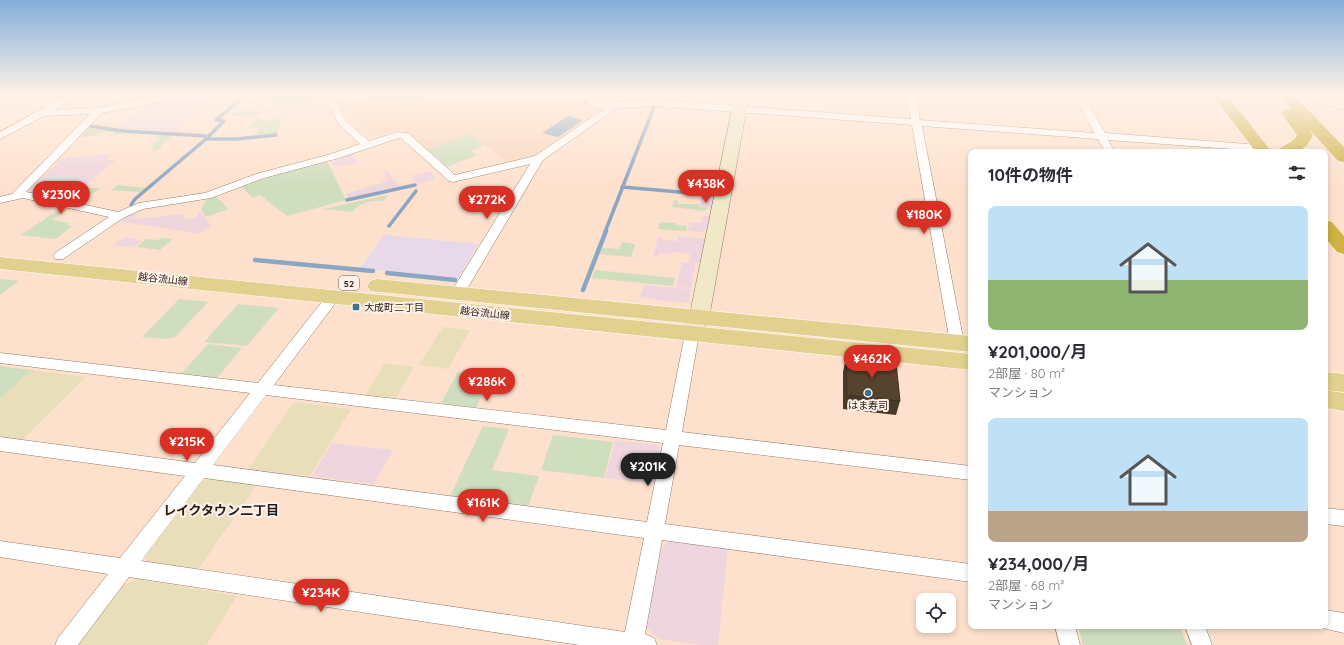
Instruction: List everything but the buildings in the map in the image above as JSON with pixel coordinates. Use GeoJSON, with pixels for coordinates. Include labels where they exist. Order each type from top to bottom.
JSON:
{"type":"FeatureCollection","features":[{"type":"Feature","properties":{"kind":"highway"},"geometry":{"type":"LineString","coordinates":[[1242,125],[1261,149]]}},
{"type":"Feature","properties":{"kind":"highway"},"geometry":{"type":"LineString","coordinates":[[1289,149],[1301,142],[1304,135],[1299,125]]}},
{"type":"Feature","properties":{"kind":"highway"},"geometry":{"type":"LineString","coordinates":[[1315,125],[1343,154]]}},
{"type":"Feature","properties":{"kind":"highway"},"geometry":{"type":"LineString","coordinates":[[1328,229],[1344,248]]}},
{"type":"Feature","properties":{"kind":"main road","name":"越谷流山線"},"geometry":{"type":"LineString","coordinates":[[2,261],[59,256],[457,294],[696,326],[838,347],[968,362]]}},
{"type":"Feature","properties":{"kind":"main road","name":"越谷流山線"},"geometry":{"type":"LineString","coordinates":[[2,261],[333,297],[696,326],[964,344]]}},
{"type":"Feature","properties":{"kind":"main road"},"geometry":{"type":"LineString","coordinates":[[1328,381],[1344,383]]}},
{"type":"Feature","properties":{"kind":"main road"},"geometry":{"type":"LineString","coordinates":[[1328,399],[1344,402]]}},
{"type":"Feature","properties":{"kind":"street"},"geometry":{"type":"LineString","coordinates":[[0,136],[21,125]]}},
{"type":"Feature","properties":{"kind":"street"},"geometry":{"type":"LineString","coordinates":[[16,196],[85,125]]}},
{"type":"Feature","properties":{"kind":"street"},"geometry":{"type":"LineString","coordinates":[[345,125],[367,145]]}},
{"type":"Feature","properties":{"kind":"street"},"geometry":{"type":"LineString","coordinates":[[59,256],[119,216],[139,206],[157,202],[207,196],[260,176],[334,156],[398,135],[404,135],[453,179],[539,158],[587,125]]}},
{"type":"Feature","properties":{"kind":"street"},"geometry":{"type":"LineString","coordinates":[[0,549],[638,644],[654,531],[736,125]]}},
{"type":"Feature","properties":{"kind":"street"},"geometry":{"type":"LineString","coordinates":[[917,125],[964,344]]}},
{"type":"Feature","properties":{"kind":"street"},"geometry":{"type":"LineString","coordinates":[[957,125],[1250,149]]}},
{"type":"Feature","properties":{"kind":"street"},"geometry":{"type":"LineString","coordinates":[[1095,125],[1108,149]]}},
{"type":"Feature","properties":{"kind":"street"},"geometry":{"type":"LineString","coordinates":[[457,294],[539,158]]}},
{"type":"Feature","properties":{"kind":"street"},"geometry":{"type":"LineString","coordinates":[[0,200],[23,195],[119,216]]}},
{"type":"Feature","properties":{"kind":"street"},"geometry":{"type":"LineString","coordinates":[[65,645],[260,389],[333,297]]}},
{"type":"Feature","properties":{"kind":"street"},"geometry":{"type":"LineString","coordinates":[[0,358],[968,473]]}},
{"type":"Feature","properties":{"kind":"street"},"geometry":{"type":"LineString","coordinates":[[0,444],[968,572]]}},
{"type":"Feature","properties":{"kind":"street"},"geometry":{"type":"LineString","coordinates":[[1328,516],[1344,518]]}},
{"type":"Feature","properties":{"kind":"street"},"geometry":{"type":"LineString","coordinates":[[1328,620],[1344,623]]}},
{"type":"Feature","properties":{"kind":"street"},"geometry":{"type":"LineString","coordinates":[[1066,629],[1070,645]]}},
{"type":"Feature","properties":{"kind":"street"},"geometry":{"type":"LineString","coordinates":[[1196,629],[1202,645]]}},
{"type":"Feature","properties":{"kind":"shaded area"},"geometry":{"type":"Polygon","coordinates":[[[118,125],[183,125],[174,133],[115,128],[118,125]]]}},
{"type":"Feature","properties":{"kind":"shaded area"},"geometry":{"type":"Polygon","coordinates":[[[355,125],[581,125],[531,159],[509,164],[471,134],[426,149],[403,129],[374,137],[367,137],[355,125]]]}},
{"type":"Feature","properties":{"kind":"shaded area"},"geometry":{"type":"Polygon","coordinates":[[[110,154],[107,160],[116,160],[69,198],[28,193],[26,191],[55,166],[59,159],[110,154]]]}},
{"type":"Feature","properties":{"kind":"shaded area"},"geometry":{"type":"Polygon","coordinates":[[[352,154],[359,163],[335,168],[331,162],[352,154]]]}},
{"type":"Feature","properties":{"kind":"shaded area"},"geometry":{"type":"Polygon","coordinates":[[[388,171],[399,186],[348,199],[346,194],[388,181],[383,172],[388,171]]]}},
{"type":"Feature","properties":{"kind":"shaded area"},"geometry":{"type":"Polygon","coordinates":[[[430,171],[436,179],[418,184],[412,176],[430,171]]]}},
{"type":"Feature","properties":{"kind":"shaded area"},"geometry":{"type":"Polygon","coordinates":[[[702,194],[714,195],[712,208],[699,206],[702,194]]]}},
{"type":"Feature","properties":{"kind":"shaded area"},"geometry":{"type":"Polygon","coordinates":[[[138,210],[134,219],[185,214],[183,220],[196,218],[200,211],[211,225],[199,234],[116,221],[138,210]]]}},
{"type":"Feature","properties":{"kind":"shaded area"},"geometry":{"type":"Polygon","coordinates":[[[703,216],[709,216],[706,230],[700,232],[687,231],[690,222],[701,223],[703,216]]]}},
{"type":"Feature","properties":{"kind":"shaded area"},"geometry":{"type":"Polygon","coordinates":[[[384,235],[478,244],[458,279],[360,268],[384,235]]]}},
{"type":"Feature","properties":{"kind":"shaded area"},"geometry":{"type":"Polygon","coordinates":[[[678,236],[705,239],[700,263],[688,262],[690,254],[671,252],[670,254],[658,253],[657,257],[653,257],[658,237],[664,237],[663,240],[677,241],[678,236]]]}},
{"type":"Feature","properties":{"kind":"shaded area"},"geometry":{"type":"Polygon","coordinates":[[[124,237],[142,241],[133,248],[113,245],[124,237]]]}},
{"type":"Feature","properties":{"kind":"shaded area"},"geometry":{"type":"Polygon","coordinates":[[[682,262],[696,263],[691,288],[676,287],[682,262]]]}},
{"type":"Feature","properties":{"kind":"shaded area"},"geometry":{"type":"Polygon","coordinates":[[[644,285],[691,289],[688,303],[640,298],[644,285]]]}},
{"type":"Feature","properties":{"kind":"shaded area"},"geometry":{"type":"Polygon","coordinates":[[[615,440],[658,445],[663,453],[656,484],[605,478],[615,440]]]}},
{"type":"Feature","properties":{"kind":"shaded area"},"geometry":{"type":"Polygon","coordinates":[[[332,443],[393,450],[374,484],[312,476],[332,443]]]}},
{"type":"Feature","properties":{"kind":"shaded area"},"geometry":{"type":"Polygon","coordinates":[[[671,540],[728,548],[718,645],[701,645],[658,639],[646,627],[662,547],[671,540]]]}},
{"type":"Feature","properties":{"kind":"green space"},"geometry":{"type":"Polygon","coordinates":[[[252,125],[280,125],[277,134],[256,136],[259,127],[249,128],[252,125]]]}},
{"type":"Feature","properties":{"kind":"green space"},"geometry":{"type":"Polygon","coordinates":[[[88,128],[134,132],[113,135],[114,132],[100,132],[97,136],[80,137],[88,128]]]}},
{"type":"Feature","properties":{"kind":"green space"},"geometry":{"type":"Polygon","coordinates":[[[471,134],[484,145],[471,151],[477,155],[447,167],[427,149],[471,134]]]}},
{"type":"Feature","properties":{"kind":"green space"},"geometry":{"type":"Polygon","coordinates":[[[160,135],[173,135],[160,146],[163,148],[149,153],[156,148],[150,147],[161,139],[155,139],[160,135]]]}},
{"type":"Feature","properties":{"kind":"green space"},"geometry":{"type":"Polygon","coordinates":[[[327,161],[346,200],[287,216],[260,195],[253,198],[242,187],[293,169],[327,161]]]}},
{"type":"Feature","properties":{"kind":"green space"},"geometry":{"type":"Polygon","coordinates":[[[118,185],[145,188],[139,192],[111,190],[118,185]]]}},
{"type":"Feature","properties":{"kind":"green space"},"geometry":{"type":"Polygon","coordinates":[[[84,188],[100,188],[90,196],[83,199],[70,199],[84,188]]]}},
{"type":"Feature","properties":{"kind":"green space"},"geometry":{"type":"Polygon","coordinates":[[[388,195],[384,201],[367,202],[352,212],[323,209],[388,195]]]}},
{"type":"Feature","properties":{"kind":"green space"},"geometry":{"type":"Polygon","coordinates":[[[217,197],[228,209],[206,217],[201,209],[206,200],[217,197]]]}},
{"type":"Feature","properties":{"kind":"green space"},"geometry":{"type":"Polygon","coordinates":[[[674,200],[678,201],[678,204],[699,204],[698,206],[709,208],[704,211],[672,207],[674,200]]]}},
{"type":"Feature","properties":{"kind":"green space"},"geometry":{"type":"Polygon","coordinates":[[[61,208],[68,209],[52,220],[69,223],[67,225],[73,226],[55,239],[21,235],[61,208]]]}},
{"type":"Feature","properties":{"kind":"green space"},"geometry":{"type":"Polygon","coordinates":[[[660,222],[676,223],[676,225],[687,226],[686,231],[658,229],[660,222]]]}},
{"type":"Feature","properties":{"kind":"green space"},"geometry":{"type":"Polygon","coordinates":[[[162,238],[173,239],[160,250],[137,247],[147,239],[159,240],[162,238]]]}},
{"type":"Feature","properties":{"kind":"green space"},"geometry":{"type":"Polygon","coordinates":[[[622,242],[635,244],[631,257],[600,254],[602,248],[619,249],[622,242]]]}},
{"type":"Feature","properties":{"kind":"green space"},"geometry":{"type":"Polygon","coordinates":[[[595,270],[675,278],[673,286],[592,278],[595,270]]]}},
{"type":"Feature","properties":{"kind":"green space"},"geometry":{"type":"Polygon","coordinates":[[[0,279],[19,281],[0,295],[0,279]]]}},
{"type":"Feature","properties":{"kind":"green space"},"geometry":{"type":"Polygon","coordinates":[[[179,299],[208,302],[175,337],[165,339],[142,337],[179,299]]]}},
{"type":"Feature","properties":{"kind":"green space"},"geometry":{"type":"Polygon","coordinates":[[[238,304],[279,308],[247,346],[204,342],[238,304]]]}},
{"type":"Feature","properties":{"kind":"green space"},"geometry":{"type":"Polygon","coordinates":[[[208,344],[242,348],[217,378],[181,374],[208,344]]]}},
{"type":"Feature","properties":{"kind":"green space"},"geometry":{"type":"Polygon","coordinates":[[[0,366],[32,370],[0,399],[0,366]]]}},
{"type":"Feature","properties":{"kind":"green space"},"geometry":{"type":"Polygon","coordinates":[[[458,372],[491,376],[476,408],[441,403],[458,372]]]}},
{"type":"Feature","properties":{"kind":"green space"},"geometry":{"type":"Polygon","coordinates":[[[483,426],[509,429],[492,470],[539,476],[528,507],[450,496],[483,426]]]}},
{"type":"Feature","properties":{"kind":"green space"},"geometry":{"type":"Polygon","coordinates":[[[553,435],[613,442],[604,478],[541,470],[553,435]]]}},
{"type":"Feature","properties":{"kind":"green space"},"geometry":{"type":"Polygon","coordinates":[[[1079,629],[1181,629],[1187,645],[1083,645],[1079,629]]]}},
{"type":"Feature","properties":{"kind":"sand"},"geometry":{"type":"Polygon","coordinates":[[[443,327],[470,330],[448,369],[419,365],[443,327]]]}},
{"type":"Feature","properties":{"kind":"sand"},"geometry":{"type":"Polygon","coordinates":[[[385,363],[414,367],[396,398],[365,395],[385,363]]]}},
{"type":"Feature","properties":{"kind":"sand"},"geometry":{"type":"Polygon","coordinates":[[[32,370],[86,377],[22,440],[0,437],[0,399],[32,370]]]}},
{"type":"Feature","properties":{"kind":"sand"},"geometry":{"type":"Polygon","coordinates":[[[294,402],[351,409],[310,476],[248,469],[294,402]]]}},
{"type":"Feature","properties":{"kind":"sand"},"geometry":{"type":"Polygon","coordinates":[[[211,478],[257,484],[198,570],[147,562],[143,552],[192,486],[211,478]]]}},
{"type":"Feature","properties":{"kind":"sand"},"geometry":{"type":"Polygon","coordinates":[[[137,579],[237,596],[206,645],[73,645],[117,588],[137,579]]]}},
{"type":"Feature","properties":{"kind":"water"},"geometry":{"type":"Polygon","coordinates":[[[554,125],[576,125],[558,137],[542,133],[554,125]]]}},
{"type":"Feature","properties":{"kind":"waterway"},"geometry":{"type":"LineString","coordinates":[[206,139],[220,125]]}},
{"type":"Feature","properties":{"kind":"waterway"},"geometry":{"type":"LineString","coordinates":[[623,187],[647,125]]}},
{"type":"Feature","properties":{"kind":"waterway"},"geometry":{"type":"LineString","coordinates":[[90,126],[123,131],[206,136]]}},
{"type":"Feature","properties":{"kind":"waterway"},"geometry":{"type":"LineString","coordinates":[[206,139],[236,139],[276,135]]}},
{"type":"Feature","properties":{"kind":"waterway"},"geometry":{"type":"LineString","coordinates":[[131,205],[135,199],[206,139]]}},
{"type":"Feature","properties":{"kind":"waterway"},"geometry":{"type":"LineString","coordinates":[[347,200],[415,185]]}},
{"type":"Feature","properties":{"kind":"waterway"},"geometry":{"type":"LineString","coordinates":[[605,232],[623,187]]}},
{"type":"Feature","properties":{"kind":"waterway"},"geometry":{"type":"LineString","coordinates":[[623,187],[714,195]]}},
{"type":"Feature","properties":{"kind":"waterway"},"geometry":{"type":"LineString","coordinates":[[389,226],[416,191]]}},
{"type":"Feature","properties":{"kind":"waterway"},"geometry":{"type":"LineString","coordinates":[[583,290],[606,231]]}},
{"type":"Feature","properties":{"kind":"waterway"},"geometry":{"type":"LineString","coordinates":[[255,260],[373,271]]}},
{"type":"Feature","properties":{"kind":"waterway"},"geometry":{"type":"LineString","coordinates":[[387,273],[455,280]]}},
{"type":"Feature","properties":{"kind":"place","name":"大成町二丁目"},"geometry":{"type":"Point","coordinates":[356,307]}},
{"type":"Feature","properties":{"kind":"place","name":"はま寿司"},"geometry":{"type":"Point","coordinates":[868,393]}},
{"type":"Feature","properties":{"kind":"district","name":"レイクタウン二丁目"},"geometry":{"type":"Point","coordinates":[221,510]}}]}
